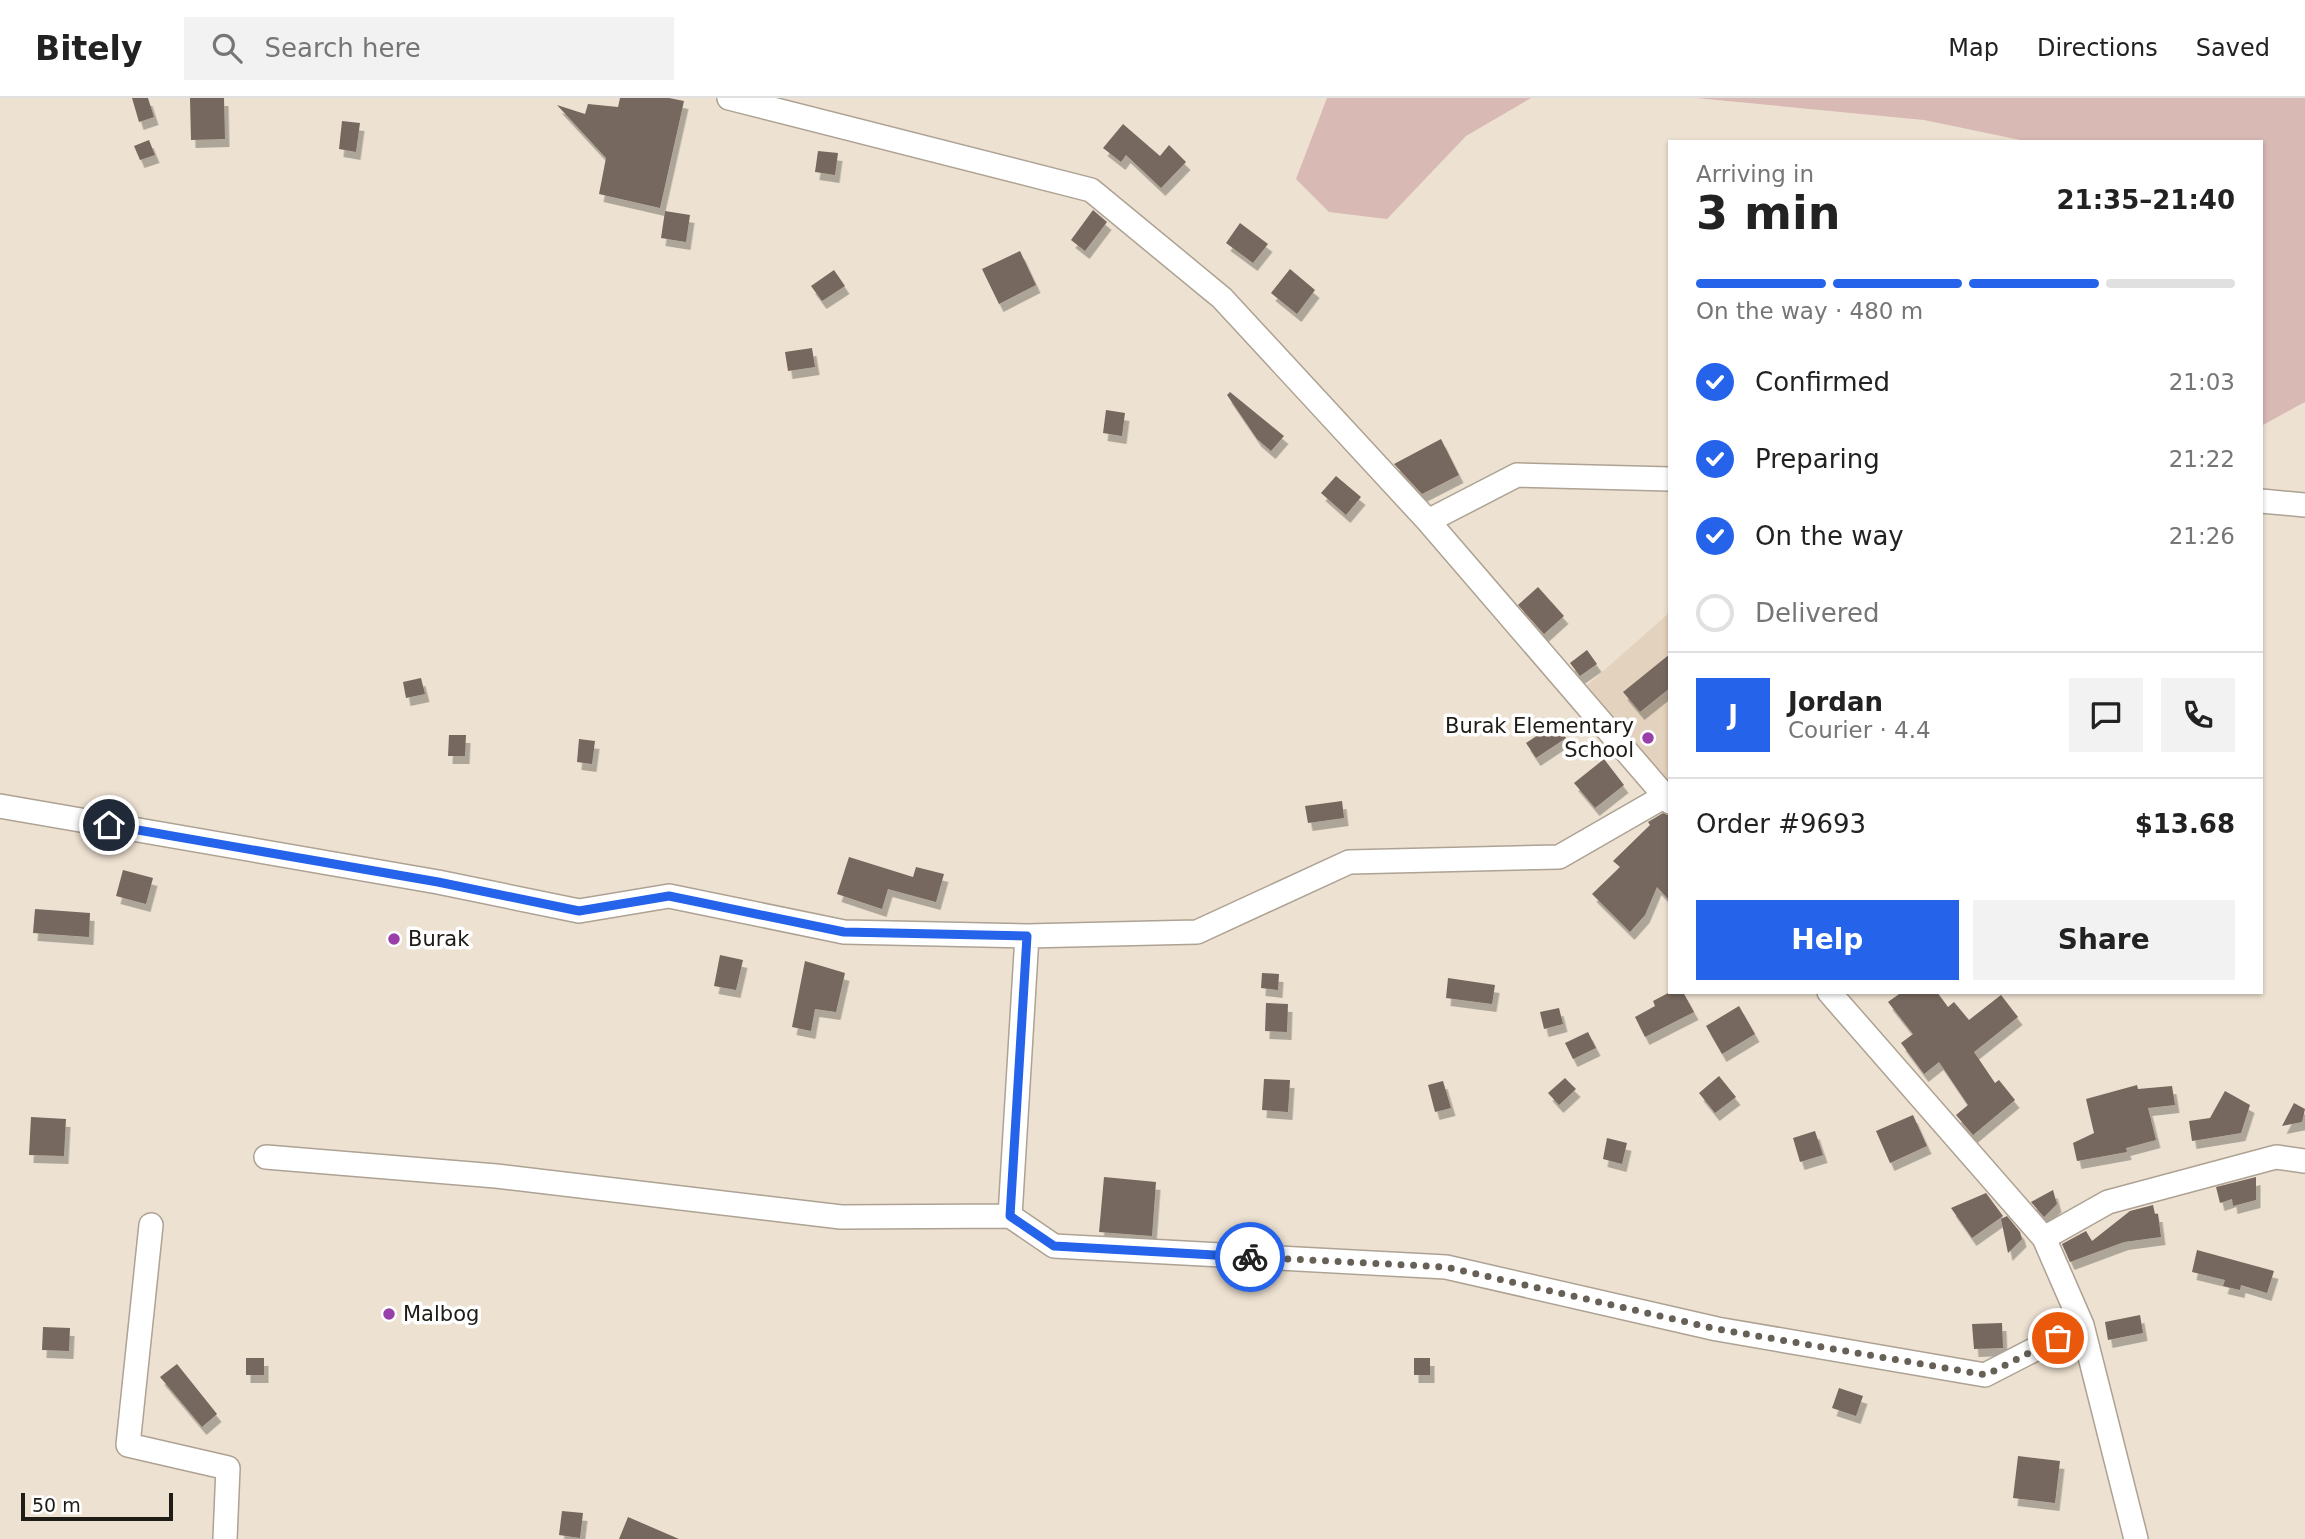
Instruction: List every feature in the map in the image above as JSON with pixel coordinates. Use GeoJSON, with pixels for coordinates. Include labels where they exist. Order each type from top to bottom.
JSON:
{"type":"FeatureCollection","features":[{"type":"Feature","properties":{"kind":"street"},"geometry":{"type":"LineString","coordinates":[[0,806],[438,882],[579,911],[669,896],[844,932],[1027,936],[1197,932],[1349,862],[1559,857],[1667,799],[1428,521],[1222,298],[1091,190],[729,98]]}},
{"type":"Feature","properties":{"kind":"street"},"geometry":{"type":"LineString","coordinates":[[1428,521],[1517,475],[1668,479]]}},
{"type":"Feature","properties":{"kind":"street"},"geometry":{"type":"LineString","coordinates":[[2263,501],[2305,505]]}},
{"type":"Feature","properties":{"kind":"street"},"geometry":{"type":"LineString","coordinates":[[1010,1216],[1027,936]]}},
{"type":"Feature","properties":{"kind":"street"},"geometry":{"type":"LineString","coordinates":[[1831,994],[2043,1238],[2082,1325],[2136,1539]]}},
{"type":"Feature","properties":{"kind":"street"},"geometry":{"type":"LineString","coordinates":[[266,1157],[496,1175],[841,1217],[1010,1216],[1054,1246],[1446,1267],[1717,1329],[1986,1375],[2082,1325]]}},
{"type":"Feature","properties":{"kind":"street"},"geometry":{"type":"LineString","coordinates":[[2043,1238],[2108,1202],[2276,1157],[2305,1161]]}},
{"type":"Feature","properties":{"kind":"street"},"geometry":{"type":"LineString","coordinates":[[150,1225],[128,1445],[228,1468],[225,1539]]}},
{"type":"Feature","properties":{"kind":"shaded area"},"geometry":{"type":"Polygon","coordinates":[[[1327,98],[1531,98],[1466,136],[1387,219],[1329,212],[1296,179],[1327,98]]]}},
{"type":"Feature","properties":{"kind":"shaded area"},"geometry":{"type":"Polygon","coordinates":[[[1696,98],[2305,98],[2305,402],[2263,425],[2263,140],[2020,140],[1924,120],[1696,98]]]}},
{"type":"Feature","properties":{"kind":"shaded area","name":"Burak Elementary School"},"geometry":{"type":"Polygon","coordinates":[[[1668,614],[1668,787],[1584,688],[1668,614]]]}},
{"type":"Feature","properties":{"kind":"building"},"geometry":{"type":"Polygon","coordinates":[[[132,98],[148,98],[154,117],[139,122],[132,98]]]}},
{"type":"Feature","properties":{"kind":"building"},"geometry":{"type":"Polygon","coordinates":[[[190,98],[224,98],[225,139],[191,140],[190,98]]]}},
{"type":"Feature","properties":{"kind":"building"},"geometry":{"type":"Polygon","coordinates":[[[620,98],[669,98],[684,101],[660,208],[599,194],[606,158],[557,105],[585,114],[588,104],[618,107],[620,98]]]}},
{"type":"Feature","properties":{"kind":"building"},"geometry":{"type":"Polygon","coordinates":[[[342,121],[360,123],[356,152],[339,149],[342,121]]]}},
{"type":"Feature","properties":{"kind":"building"},"geometry":{"type":"Polygon","coordinates":[[[1123,124],[1160,156],[1169,145],[1186,162],[1161,188],[1126,155],[1121,162],[1103,148],[1123,124]]]}},
{"type":"Feature","properties":{"kind":"building"},"geometry":{"type":"Polygon","coordinates":[[[149,140],[155,155],[140,160],[134,146],[149,140]]]}},
{"type":"Feature","properties":{"kind":"building"},"geometry":{"type":"Polygon","coordinates":[[[818,151],[838,153],[835,175],[815,172],[818,151]]]}},
{"type":"Feature","properties":{"kind":"building"},"geometry":{"type":"Polygon","coordinates":[[[1093,210],[1107,222],[1085,251],[1071,240],[1093,210]]]}},
{"type":"Feature","properties":{"kind":"building"},"geometry":{"type":"Polygon","coordinates":[[[665,211],[690,215],[686,242],[661,238],[665,211]]]}},
{"type":"Feature","properties":{"kind":"building"},"geometry":{"type":"Polygon","coordinates":[[[1240,223],[1268,244],[1253,263],[1226,243],[1240,223]]]}},
{"type":"Feature","properties":{"kind":"building"},"geometry":{"type":"Polygon","coordinates":[[[1020,251],[1036,285],[999,304],[982,269],[1020,251]]]}},
{"type":"Feature","properties":{"kind":"building"},"geometry":{"type":"Polygon","coordinates":[[[1290,269],[1315,290],[1297,314],[1271,293],[1290,269]]]}},
{"type":"Feature","properties":{"kind":"building"},"geometry":{"type":"Polygon","coordinates":[[[834,270],[845,286],[822,301],[811,286],[834,270]]]}},
{"type":"Feature","properties":{"kind":"building"},"geometry":{"type":"Polygon","coordinates":[[[812,348],[815,367],[788,371],[785,352],[812,348]]]}},
{"type":"Feature","properties":{"kind":"building"},"geometry":{"type":"Polygon","coordinates":[[[1230,392],[1284,436],[1271,451],[1257,439],[1227,395],[1230,392]]]}},
{"type":"Feature","properties":{"kind":"building"},"geometry":{"type":"Polygon","coordinates":[[[1106,410],[1125,413],[1122,436],[1103,433],[1106,410]]]}},
{"type":"Feature","properties":{"kind":"building"},"geometry":{"type":"Polygon","coordinates":[[[1441,439],[1459,475],[1422,494],[1394,464],[1441,439]]]}},
{"type":"Feature","properties":{"kind":"building"},"geometry":{"type":"Polygon","coordinates":[[[1336,476],[1361,497],[1346,515],[1321,493],[1336,476]]]}},
{"type":"Feature","properties":{"kind":"building"},"geometry":{"type":"Polygon","coordinates":[[[1538,587],[1564,616],[1544,634],[1518,605],[1538,587]]]}},
{"type":"Feature","properties":{"kind":"building"},"geometry":{"type":"Polygon","coordinates":[[[1587,650],[1597,664],[1580,676],[1570,663],[1587,650]]]}},
{"type":"Feature","properties":{"kind":"building"},"geometry":{"type":"Polygon","coordinates":[[[1668,656],[1668,690],[1640,712],[1623,692],[1668,656]]]}},
{"type":"Feature","properties":{"kind":"building"},"geometry":{"type":"Polygon","coordinates":[[[421,678],[425,694],[406,698],[403,682],[421,678]]]}},
{"type":"Feature","properties":{"kind":"building"},"geometry":{"type":"Polygon","coordinates":[[[1556,723],[1566,738],[1536,758],[1526,743],[1556,723]]]}},
{"type":"Feature","properties":{"kind":"building"},"geometry":{"type":"Polygon","coordinates":[[[449,735],[466,735],[465,756],[448,756],[449,735]]]}},
{"type":"Feature","properties":{"kind":"building"},"geometry":{"type":"Polygon","coordinates":[[[579,739],[595,741],[592,764],[577,762],[579,739]]]}},
{"type":"Feature","properties":{"kind":"building"},"geometry":{"type":"Polygon","coordinates":[[[1604,759],[1624,785],[1595,808],[1574,783],[1604,759]]]}},
{"type":"Feature","properties":{"kind":"building"},"geometry":{"type":"Polygon","coordinates":[[[1342,801],[1344,818],[1308,823],[1305,806],[1342,801]]]}},
{"type":"Feature","properties":{"kind":"building"},"geometry":{"type":"Polygon","coordinates":[[[1663,813],[1668,815],[1668,899],[1657,887],[1645,915],[1630,932],[1592,894],[1620,867],[1613,861],[1650,825],[1648,822],[1663,813]]]}},
{"type":"Feature","properties":{"kind":"building"},"geometry":{"type":"Polygon","coordinates":[[[849,857],[913,877],[916,867],[944,874],[936,902],[888,889],[882,909],[837,894],[849,857]]]}},
{"type":"Feature","properties":{"kind":"building"},"geometry":{"type":"Polygon","coordinates":[[[123,870],[153,878],[146,904],[116,896],[123,870]]]}},
{"type":"Feature","properties":{"kind":"building"},"geometry":{"type":"Polygon","coordinates":[[[35,909],[90,913],[89,937],[33,933],[35,909]]]}},
{"type":"Feature","properties":{"kind":"building"},"geometry":{"type":"Polygon","coordinates":[[[720,955],[743,960],[736,990],[714,986],[720,955]]]}},
{"type":"Feature","properties":{"kind":"building"},"geometry":{"type":"Polygon","coordinates":[[[805,961],[845,973],[836,1012],[815,1009],[811,1031],[792,1027],[805,961]]]}},
{"type":"Feature","properties":{"kind":"building"},"geometry":{"type":"Polygon","coordinates":[[[1262,973],[1279,974],[1278,990],[1261,988],[1262,973]]]}},
{"type":"Feature","properties":{"kind":"building"},"geometry":{"type":"Polygon","coordinates":[[[1448,978],[1495,985],[1492,1004],[1446,998],[1448,978]]]}},
{"type":"Feature","properties":{"kind":"building"},"geometry":{"type":"Polygon","coordinates":[[[1668,993],[1684,994],[1694,1012],[1645,1037],[1635,1017],[1655,1006],[1653,1001],[1668,993]]]}},
{"type":"Feature","properties":{"kind":"building"},"geometry":{"type":"Polygon","coordinates":[[[1899,994],[1938,994],[1948,1007],[1954,1002],[1969,1020],[2001,995],[2018,1017],[1974,1052],[1995,1083],[1999,1080],[2015,1100],[1973,1135],[1956,1115],[1968,1105],[1939,1062],[1924,1074],[1901,1043],[1913,1034],[1888,1002],[1899,994]]]}},
{"type":"Feature","properties":{"kind":"building"},"geometry":{"type":"Polygon","coordinates":[[[1266,1003],[1288,1004],[1287,1032],[1265,1031],[1266,1003]]]}},
{"type":"Feature","properties":{"kind":"building"},"geometry":{"type":"Polygon","coordinates":[[[1739,1006],[1755,1034],[1722,1054],[1706,1026],[1739,1006]]]}},
{"type":"Feature","properties":{"kind":"building"},"geometry":{"type":"Polygon","coordinates":[[[1559,1008],[1563,1024],[1544,1029],[1540,1012],[1559,1008]]]}},
{"type":"Feature","properties":{"kind":"building"},"geometry":{"type":"Polygon","coordinates":[[[1588,1032],[1596,1048],[1573,1059],[1565,1043],[1588,1032]]]}},
{"type":"Feature","properties":{"kind":"building"},"geometry":{"type":"Polygon","coordinates":[[[1719,1076],[1736,1097],[1715,1113],[1699,1093],[1719,1076]]]}},
{"type":"Feature","properties":{"kind":"building"},"geometry":{"type":"Polygon","coordinates":[[[1565,1078],[1576,1089],[1559,1105],[1548,1093],[1565,1078]]]}},
{"type":"Feature","properties":{"kind":"building"},"geometry":{"type":"Polygon","coordinates":[[[1264,1079],[1290,1080],[1288,1112],[1262,1110],[1264,1079]]]}},
{"type":"Feature","properties":{"kind":"building"},"geometry":{"type":"Polygon","coordinates":[[[1443,1081],[1451,1108],[1435,1112],[1428,1085],[1443,1081]]]}},
{"type":"Feature","properties":{"kind":"building"},"geometry":{"type":"Polygon","coordinates":[[[2137,1085],[2138,1089],[2172,1086],[2175,1105],[2148,1108],[2156,1140],[2126,1148],[2127,1152],[2077,1161],[2073,1143],[2094,1133],[2086,1099],[2137,1085]]]}},
{"type":"Feature","properties":{"kind":"building"},"geometry":{"type":"Polygon","coordinates":[[[2225,1091],[2250,1105],[2241,1133],[2192,1141],[2189,1121],[2210,1118],[2225,1091]]]}},
{"type":"Feature","properties":{"kind":"building"},"geometry":{"type":"Polygon","coordinates":[[[2294,1103],[2305,1109],[2302,1122],[2282,1126],[2294,1103]]]}},
{"type":"Feature","properties":{"kind":"building"},"geometry":{"type":"Polygon","coordinates":[[[1913,1115],[1927,1146],[1890,1163],[1876,1131],[1913,1115]]]}},
{"type":"Feature","properties":{"kind":"building"},"geometry":{"type":"Polygon","coordinates":[[[31,1117],[66,1119],[64,1156],[29,1155],[31,1117]]]}},
{"type":"Feature","properties":{"kind":"building"},"geometry":{"type":"Polygon","coordinates":[[[1815,1131],[1823,1155],[1800,1162],[1793,1138],[1815,1131]]]}},
{"type":"Feature","properties":{"kind":"building"},"geometry":{"type":"Polygon","coordinates":[[[1607,1138],[1627,1143],[1622,1164],[1603,1159],[1607,1138]]]}},
{"type":"Feature","properties":{"kind":"building"},"geometry":{"type":"Polygon","coordinates":[[[1104,1177],[1156,1182],[1152,1236],[1099,1232],[1104,1177]]]}},
{"type":"Feature","properties":{"kind":"building"},"geometry":{"type":"Polygon","coordinates":[[[2256,1177],[2256,1200],[2233,1206],[2232,1199],[2220,1203],[2216,1187],[2256,1177]]]}},
{"type":"Feature","properties":{"kind":"building"},"geometry":{"type":"Polygon","coordinates":[[[2053,1190],[2057,1204],[2044,1217],[2031,1202],[2053,1190]]]}},
{"type":"Feature","properties":{"kind":"building"},"geometry":{"type":"Polygon","coordinates":[[[1986,1193],[2003,1216],[1972,1238],[1951,1208],[1986,1193]]]}},
{"type":"Feature","properties":{"kind":"building"},"geometry":{"type":"Polygon","coordinates":[[[2153,1205],[2155,1214],[2158,1214],[2161,1237],[2124,1242],[2070,1262],[2062,1244],[2086,1231],[2092,1241],[2130,1211],[2153,1205]]]}},
{"type":"Feature","properties":{"kind":"building"},"geometry":{"type":"Polygon","coordinates":[[[2007,1216],[2020,1232],[2022,1239],[2008,1253],[2001,1219],[2007,1216]]]}},
{"type":"Feature","properties":{"kind":"building"},"geometry":{"type":"Polygon","coordinates":[[[2197,1250],[2274,1271],[2267,1293],[2241,1285],[2240,1290],[2223,1286],[2225,1280],[2192,1272],[2197,1250]]]}},
{"type":"Feature","properties":{"kind":"building"},"geometry":{"type":"Polygon","coordinates":[[[2140,1315],[2143,1333],[2108,1340],[2105,1322],[2140,1315]]]}},
{"type":"Feature","properties":{"kind":"building"},"geometry":{"type":"Polygon","coordinates":[[[2002,1323],[2003,1348],[1974,1349],[1972,1324],[2002,1323]]]}},
{"type":"Feature","properties":{"kind":"building"},"geometry":{"type":"Polygon","coordinates":[[[43,1327],[70,1328],[69,1351],[42,1350],[43,1327]]]}},
{"type":"Feature","properties":{"kind":"building"},"geometry":{"type":"Polygon","coordinates":[[[246,1358],[264,1358],[264,1375],[246,1375],[246,1358]]]}},
{"type":"Feature","properties":{"kind":"building"},"geometry":{"type":"Polygon","coordinates":[[[1414,1358],[1430,1358],[1430,1375],[1414,1375],[1414,1358]]]}},
{"type":"Feature","properties":{"kind":"building"},"geometry":{"type":"Polygon","coordinates":[[[177,1364],[217,1414],[202,1427],[160,1377],[177,1364]]]}},
{"type":"Feature","properties":{"kind":"building"},"geometry":{"type":"Polygon","coordinates":[[[1839,1388],[1863,1396],[1856,1416],[1832,1408],[1839,1388]]]}},
{"type":"Feature","properties":{"kind":"building"},"geometry":{"type":"Polygon","coordinates":[[[2018,1456],[2060,1461],[2055,1503],[2013,1498],[2018,1456]]]}},
{"type":"Feature","properties":{"kind":"building"},"geometry":{"type":"Polygon","coordinates":[[[562,1511],[583,1513],[580,1538],[559,1535],[562,1511]]]}},
{"type":"Feature","properties":{"kind":"building"},"geometry":{"type":"Polygon","coordinates":[[[628,1517],[679,1539],[619,1539],[628,1517]]]}},
{"type":"Feature","properties":{"kind":"way so far"},"geometry":{"type":"LineString","coordinates":[[1250,1257],[1446,1267],[1717,1329],[1986,1375],[2058,1338]]}},
{"type":"Feature","properties":{"kind":"place","name":"Burak Elementary School"},"geometry":{"type":"Point","coordinates":[1648,738]}},
{"type":"Feature","properties":{"kind":"place","name":"Burak"},"geometry":{"type":"Point","coordinates":[394,939]}},
{"type":"Feature","properties":{"kind":"place","name":"Malbog"},"geometry":{"type":"Point","coordinates":[389,1314]}},
{"type":"Feature","properties":{"kind":"route"},"geometry":{"type":"LineString","coordinates":[[109,825],[438,882],[579,911],[669,896],[844,932],[1027,936],[1010,1216],[1054,1246],[1250,1257]]}}]}
